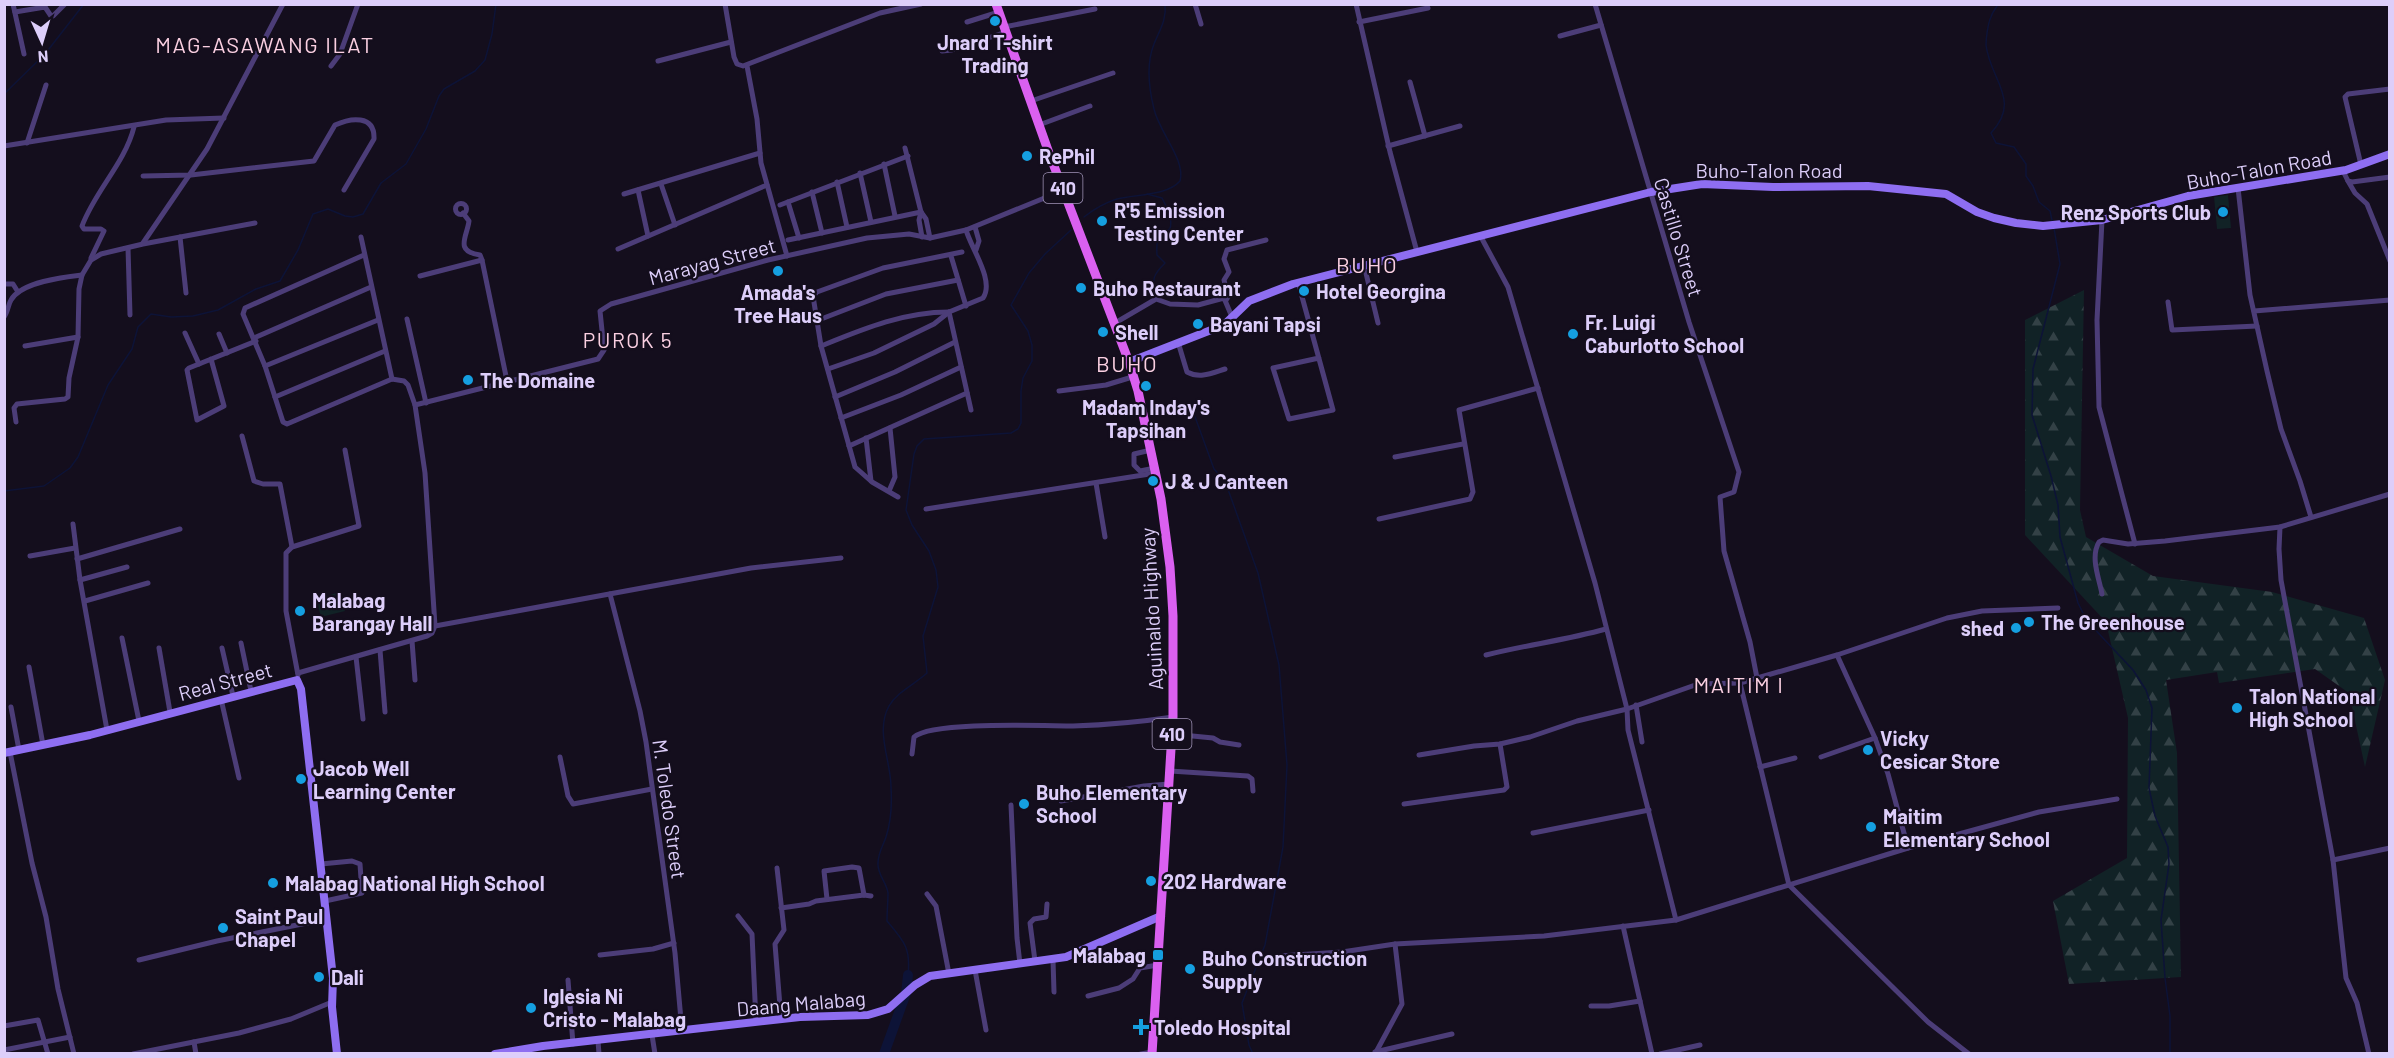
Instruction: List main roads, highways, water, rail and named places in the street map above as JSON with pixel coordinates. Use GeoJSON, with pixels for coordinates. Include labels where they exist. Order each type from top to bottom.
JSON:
{"type":"FeatureCollection","features":[{"type":"Feature","properties":{"kind":"main road","name":"Aguinaldo Highway"},"geometry":{"type":"LineString","coordinates":[[997,8],[1098,283],[1143,417]]}},
{"type":"Feature","properties":{"kind":"main road","name":"Aguinaldo Highway"},"geometry":{"type":"LineString","coordinates":[[1098,283],[1129,362],[1143,417],[1156,471],[1170,567],[1174,666],[1173,717],[1152,1053]]}},
{"type":"Feature","properties":{"kind":"waterway"},"geometry":{"type":"LineString","coordinates":[[4,94],[45,54],[84,4]]}},
{"type":"Feature","properties":{"kind":"waterway"},"geometry":{"type":"LineString","coordinates":[[4,491],[44,486],[70,468],[78,457],[108,385],[132,349],[138,327],[151,314],[171,317],[193,316],[218,310],[256,289],[280,281],[298,250],[313,214],[328,209],[345,216],[353,217],[363,214],[381,183],[406,164],[426,129],[444,89],[475,71],[485,60],[492,34],[496,4]]}},
{"type":"Feature","properties":{"kind":"waterway"},"geometry":{"type":"LineString","coordinates":[[1084,217],[1099,206],[1112,201],[1159,192],[1180,181],[1179,164],[1157,118],[1150,85],[1151,52],[1164,20],[1165,4]]}},
{"type":"Feature","properties":{"kind":"waterway"},"geometry":{"type":"LineString","coordinates":[[1998,4],[1989,23],[1986,45],[2002,90],[2004,110],[2000,121],[1991,133],[1996,143],[2014,147],[2026,164],[2026,176],[2039,202],[2050,211],[2052,220]]}},
{"type":"Feature","properties":{"kind":"waterway"},"geometry":{"type":"LineString","coordinates":[[1147,194],[1162,198],[1171,220],[1170,229],[1162,234],[1157,242],[1157,255],[1165,263],[1154,277],[1154,285],[1158,294]]}},
{"type":"Feature","properties":{"kind":"waterway"},"geometry":{"type":"LineString","coordinates":[[2054,228],[2060,264],[2033,369],[2032,415],[2051,476],[2058,505],[2060,537],[2078,603],[2087,621],[2133,670],[2146,690],[2152,708],[2149,788],[2155,816],[2168,847],[2169,864],[2161,920],[2170,1016],[2170,1054]]}},
{"type":"Feature","properties":{"kind":"waterway"},"geometry":{"type":"LineString","coordinates":[[908,975],[909,966],[905,945],[887,921],[888,893],[878,863],[888,831],[891,806],[890,777],[883,736],[885,716],[897,696],[927,673],[923,636],[938,587],[936,570],[929,551],[912,525],[906,510],[914,454],[917,446],[924,439],[1011,433],[1018,429],[1021,423],[1023,378],[1032,361],[1032,345],[1028,331],[1011,305],[1029,273],[1045,254],[1071,230]]}},
{"type":"Feature","properties":{"kind":"waterway"},"geometry":{"type":"LineString","coordinates":[[1190,403],[1214,469],[1225,481],[1258,573],[1279,665],[1287,765],[1283,847],[1265,945],[1242,1003],[1249,1045],[1253,1054]]}},
{"type":"Feature","properties":{"kind":"waterway"},"geometry":{"type":"LineString","coordinates":[[884,1054],[906,993],[908,975]]}},
{"type":"Feature","properties":{"kind":"place","name":"Jnard T-shirt Trading"},"geometry":{"type":"Point","coordinates":[995,21]}},
{"type":"Feature","properties":{"kind":"place","name":"RePhil"},"geometry":{"type":"Point","coordinates":[1027,156]}},
{"type":"Feature","properties":{"kind":"place","name":"Renz Sports Club"},"geometry":{"type":"Point","coordinates":[2223,212]}},
{"type":"Feature","properties":{"kind":"place","name":"R'5 Emission Testing Center"},"geometry":{"type":"Point","coordinates":[1102,221]}},
{"type":"Feature","properties":{"kind":"place","name":"Amada's Tree Haus"},"geometry":{"type":"Point","coordinates":[778,271]}},
{"type":"Feature","properties":{"kind":"place","name":"Buho Restaurant"},"geometry":{"type":"Point","coordinates":[1081,288]}},
{"type":"Feature","properties":{"kind":"place","name":"Hotel Georgina"},"geometry":{"type":"Point","coordinates":[1304,291]}},
{"type":"Feature","properties":{"kind":"place","name":"Bayani Tapsi"},"geometry":{"type":"Point","coordinates":[1198,324]}},
{"type":"Feature","properties":{"kind":"place","name":"Shell"},"geometry":{"type":"Point","coordinates":[1103,332]}},
{"type":"Feature","properties":{"kind":"place","name":"Fr. Luigi Caburlotto School"},"geometry":{"type":"Point","coordinates":[1573,334]}},
{"type":"Feature","properties":{"kind":"place","name":"The Domaine"},"geometry":{"type":"Point","coordinates":[468,380]}},
{"type":"Feature","properties":{"kind":"place","name":"Madam Inday's Tapsihan"},"geometry":{"type":"Point","coordinates":[1146,386]}},
{"type":"Feature","properties":{"kind":"place","name":"J & J Canteen"},"geometry":{"type":"Point","coordinates":[1153,481]}},
{"type":"Feature","properties":{"kind":"place","name":"Malabag Barangay Hall"},"geometry":{"type":"Point","coordinates":[300,611]}},
{"type":"Feature","properties":{"kind":"place","name":"The Greenhouse"},"geometry":{"type":"Point","coordinates":[2029,622]}},
{"type":"Feature","properties":{"kind":"place","name":"shed"},"geometry":{"type":"Point","coordinates":[2016,628]}},
{"type":"Feature","properties":{"kind":"place","name":"Talon National High School"},"geometry":{"type":"Point","coordinates":[2237,708]}},
{"type":"Feature","properties":{"kind":"place","name":"Vicky Cesicar Store"},"geometry":{"type":"Point","coordinates":[1868,750]}},
{"type":"Feature","properties":{"kind":"place","name":"Jacob Well Learning Center"},"geometry":{"type":"Point","coordinates":[301,779]}},
{"type":"Feature","properties":{"kind":"place","name":"Buho Elementary School"},"geometry":{"type":"Point","coordinates":[1024,804]}},
{"type":"Feature","properties":{"kind":"place","name":"Maitim Elementary School"},"geometry":{"type":"Point","coordinates":[1871,827]}},
{"type":"Feature","properties":{"kind":"place","name":"202 Hardware"},"geometry":{"type":"Point","coordinates":[1151,881]}},
{"type":"Feature","properties":{"kind":"place","name":"Malabag National High School"},"geometry":{"type":"Point","coordinates":[273,883]}},
{"type":"Feature","properties":{"kind":"place","name":"Saint Paul Chapel"},"geometry":{"type":"Point","coordinates":[223,928]}},
{"type":"Feature","properties":{"kind":"place","name":"Malabag"},"geometry":{"type":"Point","coordinates":[1158,955]}},
{"type":"Feature","properties":{"kind":"place","name":"Buho Construction Supply"},"geometry":{"type":"Point","coordinates":[1190,969]}},
{"type":"Feature","properties":{"kind":"place","name":"Dali"},"geometry":{"type":"Point","coordinates":[319,977]}},
{"type":"Feature","properties":{"kind":"place","name":"Iglesia Ni Cristo - Malabag"},"geometry":{"type":"Point","coordinates":[531,1008]}},
{"type":"Feature","properties":{"kind":"place","name":"Toledo Hospital"},"geometry":{"type":"Point","coordinates":[1141,1027]}},
{"type":"Feature","properties":{"kind":"district","name":"MAG-ASAWANG ILAT"},"geometry":{"type":"Point","coordinates":[265,44]}},
{"type":"Feature","properties":{"kind":"district","name":"BUHO"},"geometry":{"type":"Point","coordinates":[1367,264]}},
{"type":"Feature","properties":{"kind":"district","name":"PUROK 5"},"geometry":{"type":"Point","coordinates":[628,339]}},
{"type":"Feature","properties":{"kind":"district","name":"BUHO"},"geometry":{"type":"Point","coordinates":[1127,363]}},
{"type":"Feature","properties":{"kind":"district","name":"MAITIM I"},"geometry":{"type":"Point","coordinates":[1739,684]}}]}
